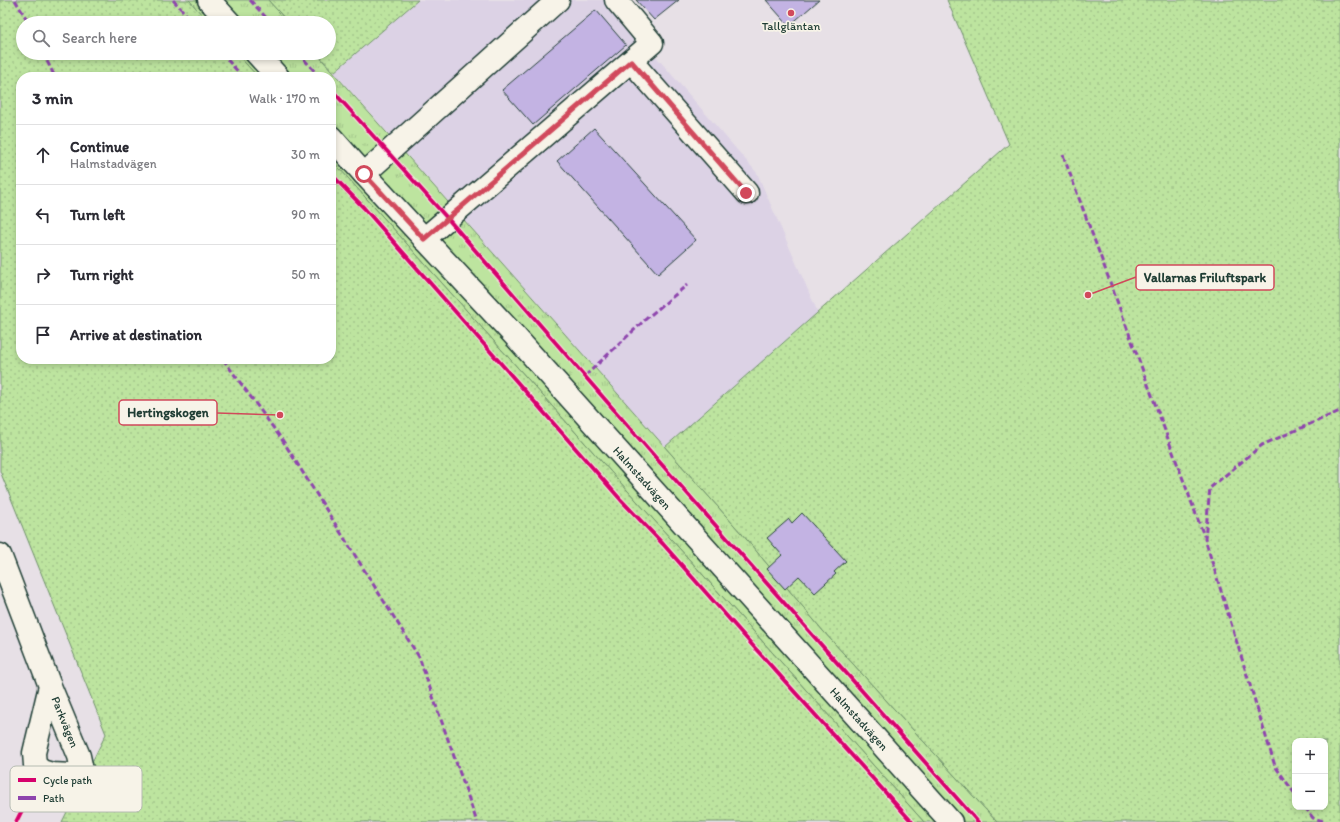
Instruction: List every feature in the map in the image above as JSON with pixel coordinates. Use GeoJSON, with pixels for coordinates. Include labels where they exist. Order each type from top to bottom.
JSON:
{"type":"FeatureCollection","features":[{"type":"Feature","properties":{"kind":"main road"},"geometry":{"type":"LineString","coordinates":[[209,0],[224,16]]}},
{"type":"Feature","properties":{"kind":"main road"},"geometry":{"type":"LineString","coordinates":[[364,174],[558,0]]}},
{"type":"Feature","properties":{"kind":"main road"},"geometry":{"type":"LineString","coordinates":[[424,239],[652,43],[616,0]]}},
{"type":"Feature","properties":{"kind":"main road"},"geometry":{"type":"LineString","coordinates":[[262,60],[273,72]]}},
{"type":"Feature","properties":{"kind":"main road"},"geometry":{"type":"LineString","coordinates":[[631,61],[746,193]]}},
{"type":"Feature","properties":{"kind":"main road","name":"Halmstadvägen"},"geometry":{"type":"LineString","coordinates":[[336,143],[512,334],[951,822]]}},
{"type":"Feature","properties":{"kind":"main road","name":"Parkvägen"},"geometry":{"type":"LineString","coordinates":[[0,555],[50,686]]}},
{"type":"Feature","properties":{"kind":"shaded area"},"geometry":{"type":"Polygon","coordinates":[[[418,0],[607,0],[757,173],[818,313],[665,447],[336,74],[336,72],[334,72],[418,0]]]}},
{"type":"Feature","properties":{"kind":"green space"},"geometry":{"type":"Polygon","coordinates":[[[0,0],[189,0],[203,16],[16,16],[16,60],[242,60],[253,72],[16,72],[16,364],[336,364],[336,165],[924,822],[62,822],[67,812],[142,812],[142,766],[90,766],[106,734],[0,471],[0,0]]]}},
{"type":"Feature","properties":{"kind":"green space"},"geometry":{"type":"Polygon","coordinates":[[[189,0],[268,0],[283,16],[203,16],[189,0]]]}},
{"type":"Feature","properties":{"kind":"green space"},"geometry":{"type":"Polygon","coordinates":[[[268,0],[418,0],[334,72],[323,60],[336,60],[336,16],[283,16],[268,0]]]}},
{"type":"Feature","properties":{"kind":"green space"},"geometry":{"type":"Polygon","coordinates":[[[947,0],[1340,0],[1340,822],[997,822],[824,632],[742,534],[665,447],[1009,144],[947,0]]]}},
{"type":"Feature","properties":{"kind":"green space"},"geometry":{"type":"Polygon","coordinates":[[[242,60],[322,60],[333,72],[253,72],[242,60]]]}},
{"type":"Feature","properties":{"kind":"green space"},"geometry":{"type":"Polygon","coordinates":[[[336,76],[742,534],[824,632],[997,822],[924,822],[336,165],[336,76]]]}},
{"type":"Feature","properties":{"kind":"building"},"geometry":{"type":"Polygon","coordinates":[[[636,0],[679,0],[654,20],[636,0]]]}},
{"type":"Feature","properties":{"kind":"building","name":"Tallgläntan"},"geometry":{"type":"Polygon","coordinates":[[[766,0],[819,0],[789,26],[766,0]]]}},
{"type":"Feature","properties":{"kind":"building"},"geometry":{"type":"Polygon","coordinates":[[[596,10],[626,45],[533,125],[502,90],[596,10]]]}},
{"type":"Feature","properties":{"kind":"building"},"geometry":{"type":"Polygon","coordinates":[[[594,128],[696,240],[658,274],[557,161],[594,128]]]}},
{"type":"Feature","properties":{"kind":"building"},"geometry":{"type":"Polygon","coordinates":[[[802,513],[846,561],[834,572],[836,574],[815,593],[799,576],[785,589],[767,569],[782,555],[767,538],[789,519],[792,523],[802,513]]]}},
{"type":"Feature","properties":{"kind":"marked path"},"geometry":{"type":"LineString","coordinates":[[15,0],[25,16]]}},
{"type":"Feature","properties":{"kind":"marked path"},"geometry":{"type":"LineString","coordinates":[[173,0],[188,16]]}},
{"type":"Feature","properties":{"kind":"marked path"},"geometry":{"type":"LineString","coordinates":[[250,0],[265,16]]}},
{"type":"Feature","properties":{"kind":"marked path"},"geometry":{"type":"LineString","coordinates":[[46,60],[52,72]]}},
{"type":"Feature","properties":{"kind":"marked path"},"geometry":{"type":"LineString","coordinates":[[227,60],[238,72]]}},
{"type":"Feature","properties":{"kind":"marked path"},"geometry":{"type":"LineString","coordinates":[[304,60],[315,72]]}},
{"type":"Feature","properties":{"kind":"marked path"},"geometry":{"type":"LineString","coordinates":[[1063,155],[1204,536]]}},
{"type":"Feature","properties":{"kind":"marked path"},"geometry":{"type":"LineString","coordinates":[[585,376],[647,318],[687,285]]}},
{"type":"Feature","properties":{"kind":"marked path"},"geometry":{"type":"LineString","coordinates":[[227,364],[283,441],[419,657],[477,822]]}},
{"type":"Feature","properties":{"kind":"marked path"},"geometry":{"type":"LineString","coordinates":[[1292,790],[1275,766],[1205,539],[1210,488],[1262,445],[1340,411]]}},
{"type":"Feature","properties":{"kind":"marked path"},"geometry":{"type":"LineString","coordinates":[[1307,810],[1313,818],[1327,822]]}},
{"type":"Feature","properties":{"kind":"cycle path"},"geometry":{"type":"LineString","coordinates":[[336,95],[448,219],[656,458],[978,822]]}},
{"type":"Feature","properties":{"kind":"cycle path"},"geometry":{"type":"LineString","coordinates":[[336,179],[364,208],[621,500],[663,544],[912,822]]}},
{"type":"Feature","properties":{"kind":"cycle path"},"geometry":{"type":"LineString","coordinates":[[16,822],[21,812]]}},
{"type":"Feature","properties":{"kind":"place","name":"Tallgläntan"},"geometry":{"type":"Point","coordinates":[791,13]}},
{"type":"Feature","properties":{"kind":"place","name":"Vallarnas Friluftspark"},"geometry":{"type":"Point","coordinates":[1088,295]}},
{"type":"Feature","properties":{"kind":"place","name":"Hertingskogen"},"geometry":{"type":"Point","coordinates":[280,415]}},
{"type":"Feature","properties":{"kind":"route"},"geometry":{"type":"LineString","coordinates":[[364,174],[424,239],[631,61],[746,193]]}}]}
